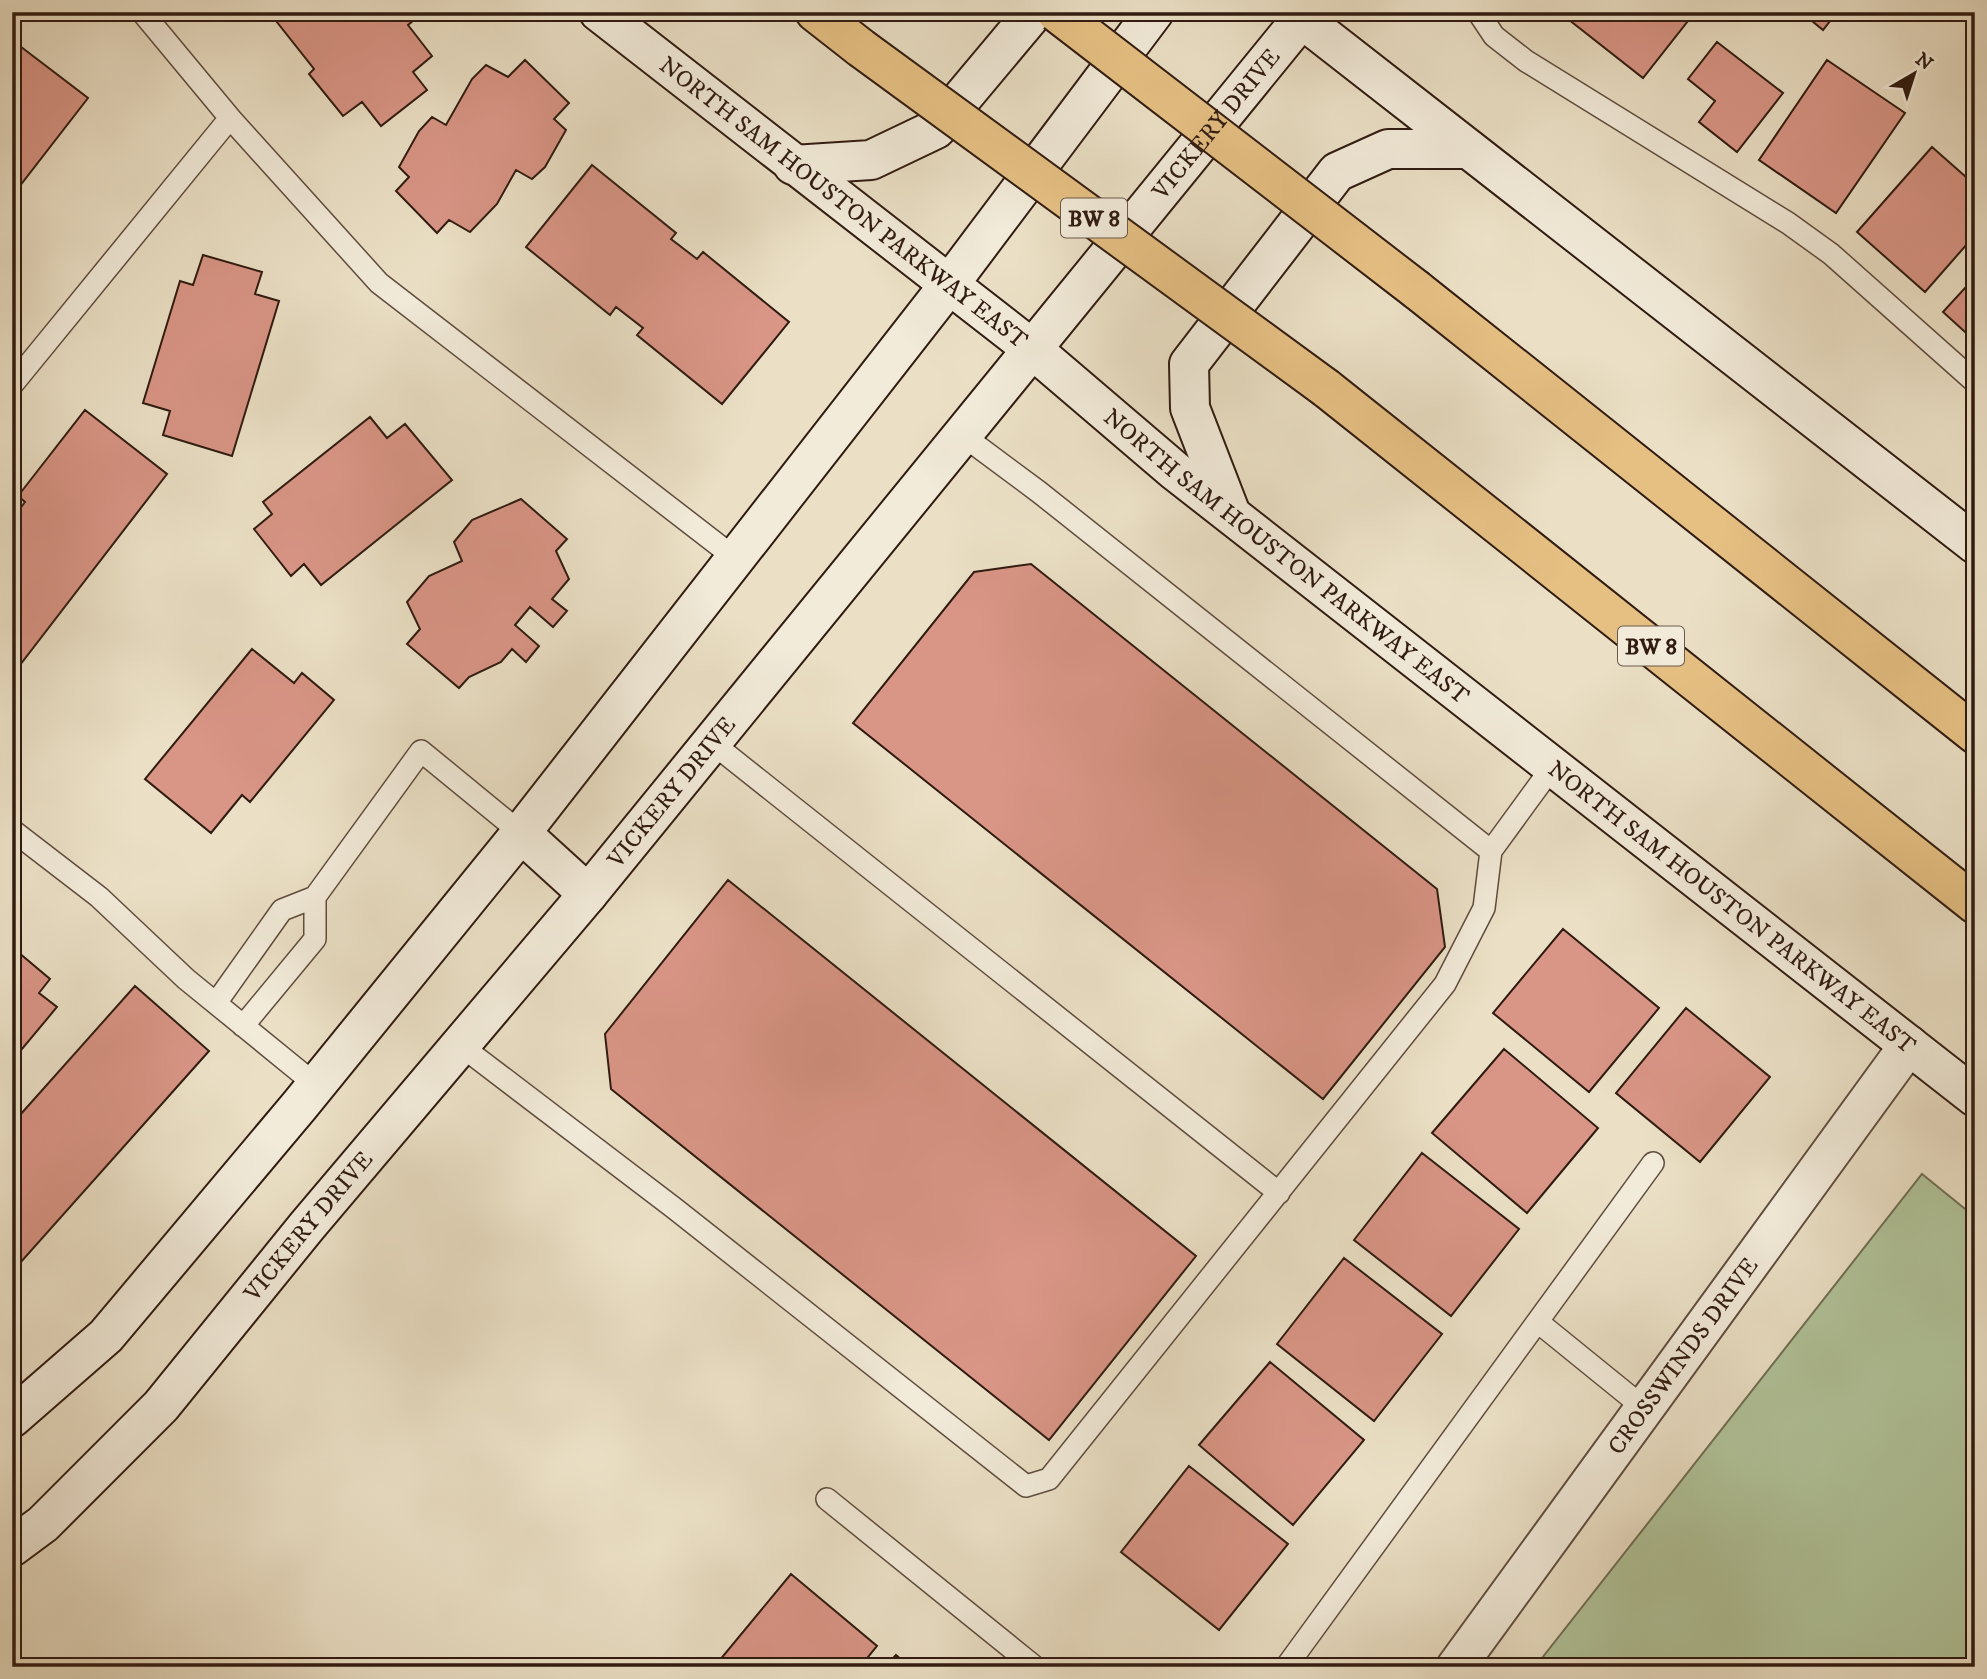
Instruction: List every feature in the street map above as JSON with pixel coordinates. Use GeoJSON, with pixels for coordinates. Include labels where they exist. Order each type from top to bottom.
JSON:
{"type":"FeatureCollection","features":[{"type":"Feature","properties":{"kind":"highway","name":"BW 8"},"geometry":{"type":"LineString","coordinates":[[815,12],[1326,388],[1975,904]]}},
{"type":"Feature","properties":{"kind":"highway"},"geometry":{"type":"LineString","coordinates":[[1056,12],[1417,290],[1975,734]]}},
{"type":"Feature","properties":{"kind":"main road","name":"NORTH SAM HOUSTON PARKWAY EAST"},"geometry":{"type":"LineString","coordinates":[[598,12],[1031,348],[1231,514],[1975,1097]]}},
{"type":"Feature","properties":{"kind":"main road"},"geometry":{"type":"LineString","coordinates":[[793,165],[871,160],[936,129],[1034,12]]}},
{"type":"Feature","properties":{"kind":"main road"},"geometry":{"type":"LineString","coordinates":[[12,1418],[106,1336],[316,1086],[521,833],[948,286],[1154,12]]}},
{"type":"Feature","properties":{"kind":"main road"},"geometry":{"type":"LineString","coordinates":[[1300,14],[1468,149],[1975,544]]}},
{"type":"Feature","properties":{"kind":"main road","name":"VICKERY DRIVE"},"geometry":{"type":"LineString","coordinates":[[12,1547],[43,1524],[161,1406],[307,1226],[588,894],[1300,14]]}},
{"type":"Feature","properties":{"kind":"main road"},"geometry":{"type":"LineString","coordinates":[[1231,514],[1190,408],[1189,364],[1337,172],[1388,149],[1468,149]]}},
{"type":"Feature","properties":{"kind":"main road"},"geometry":{"type":"LineString","coordinates":[[521,833],[588,894]]}},
{"type":"Feature","properties":{"kind":"main road","name":"CROSSWINDS DRIVE"},"geometry":{"type":"LineString","coordinates":[[1456,1667],[1909,1045]]}},
{"type":"Feature","properties":{"kind":"lane"},"geometry":{"type":"LineString","coordinates":[[142,12],[230,118],[379,283],[735,558]]}},
{"type":"Feature","properties":{"kind":"lane"},"geometry":{"type":"LineString","coordinates":[[1478,12],[1494,36],[1527,61],[1788,223],[1830,254],[1975,382]]}},
{"type":"Feature","properties":{"kind":"lane"},"geometry":{"type":"LineString","coordinates":[[12,385],[230,118]]}},
{"type":"Feature","properties":{"kind":"lane"},"geometry":{"type":"LineString","coordinates":[[961,434],[1061,509],[1491,851]]}},
{"type":"Feature","properties":{"kind":"lane"},"geometry":{"type":"LineString","coordinates":[[711,742],[1279,1193]]}},
{"type":"Feature","properties":{"kind":"lane"},"geometry":{"type":"LineString","coordinates":[[216,1003],[282,910],[315,897],[421,751],[521,833]]}},
{"type":"Feature","properties":{"kind":"lane"},"geometry":{"type":"LineString","coordinates":[[460,1045],[674,1208],[1026,1486],[1049,1479],[1445,984],[1484,908],[1491,851],[1553,766]]}},
{"type":"Feature","properties":{"kind":"lane"},"geometry":{"type":"LineString","coordinates":[[12,830],[99,897],[216,1003],[316,1086]]}},
{"type":"Feature","properties":{"kind":"lane"},"geometry":{"type":"LineString","coordinates":[[243,1026],[315,939],[315,897]]}},
{"type":"Feature","properties":{"kind":"lane"},"geometry":{"type":"LineString","coordinates":[[1286,1667],[1653,1163]]}},
{"type":"Feature","properties":{"kind":"lane"},"geometry":{"type":"LineString","coordinates":[[1538,1322],[1644,1408]]}},
{"type":"Feature","properties":{"kind":"lane"},"geometry":{"type":"LineString","coordinates":[[827,1499],[1035,1667]]}},
{"type":"Feature","properties":{"kind":"green space"},"geometry":{"type":"Polygon","coordinates":[[[1922,1174],[1975,1217],[1975,1667],[1535,1667],[1922,1174]]]}},
{"type":"Feature","properties":{"kind":"building"},"geometry":{"type":"Polygon","coordinates":[[[269,12],[424,12],[408,25],[432,56],[413,72],[427,90],[381,126],[362,102],[343,116],[309,74],[314,69],[269,12]]]}},
{"type":"Feature","properties":{"kind":"building"},"geometry":{"type":"Polygon","coordinates":[[[1559,12],[1695,12],[1643,78],[1559,12]]]}},
{"type":"Feature","properties":{"kind":"building"},"geometry":{"type":"Polygon","coordinates":[[[1801,12],[1837,12],[1823,30],[1801,12]]]}},
{"type":"Feature","properties":{"kind":"building"},"geometry":{"type":"Polygon","coordinates":[[[12,40],[88,98],[12,196],[12,40]]]}},
{"type":"Feature","properties":{"kind":"building"},"geometry":{"type":"Polygon","coordinates":[[[1717,42],[1783,93],[1737,152],[1699,122],[1715,101],[1688,79],[1717,42]]]}},
{"type":"Feature","properties":{"kind":"building"},"geometry":{"type":"Polygon","coordinates":[[[525,60],[569,103],[554,119],[566,130],[545,167],[532,179],[516,170],[497,204],[470,232],[449,220],[437,233],[396,191],[409,177],[399,167],[419,131],[432,117],[446,125],[472,79],[486,65],[508,77],[525,60]]]}},
{"type":"Feature","properties":{"kind":"building"},"geometry":{"type":"Polygon","coordinates":[[[1827,60],[1905,113],[1836,213],[1759,160],[1827,60]]]}},
{"type":"Feature","properties":{"kind":"building"},"geometry":{"type":"Polygon","coordinates":[[[1932,147],[1975,185],[1975,235],[1925,292],[1857,232],[1932,147]]]}},
{"type":"Feature","properties":{"kind":"building"},"geometry":{"type":"Polygon","coordinates":[[[592,165],[676,233],[671,239],[697,259],[703,252],[789,322],[722,404],[637,335],[643,328],[616,307],[610,315],[526,247],[592,165]]]}},
{"type":"Feature","properties":{"kind":"building"},"geometry":{"type":"Polygon","coordinates":[[[203,255],[262,272],[255,294],[279,301],[232,456],[163,435],[170,411],[143,403],[180,281],[193,285],[203,255]]]}},
{"type":"Feature","properties":{"kind":"building"},"geometry":{"type":"Polygon","coordinates":[[[1975,277],[1975,341],[1943,312],[1975,277]]]}},
{"type":"Feature","properties":{"kind":"building"},"geometry":{"type":"Polygon","coordinates":[[[85,410],[167,474],[13,674],[12,519],[25,502],[18,496],[85,410]]]}},
{"type":"Feature","properties":{"kind":"building"},"geometry":{"type":"Polygon","coordinates":[[[370,417],[387,438],[405,424],[452,480],[321,585],[304,564],[291,576],[254,529],[272,514],[263,502],[370,417]]]}},
{"type":"Feature","properties":{"kind":"building"},"geometry":{"type":"Polygon","coordinates":[[[521,499],[567,539],[556,551],[569,579],[552,599],[567,611],[553,627],[530,607],[515,625],[539,646],[526,662],[512,649],[501,662],[469,677],[459,688],[407,644],[420,629],[407,602],[429,576],[462,561],[454,542],[472,520],[521,499]]]}},
{"type":"Feature","properties":{"kind":"building"},"geometry":{"type":"Polygon","coordinates":[[[1031,564],[1437,889],[1445,947],[1323,1099],[853,723],[974,572],[1031,564]]]}},
{"type":"Feature","properties":{"kind":"building"},"geometry":{"type":"Polygon","coordinates":[[[252,649],[294,683],[302,673],[334,700],[250,802],[242,795],[211,833],[145,779],[252,649]]]}},
{"type":"Feature","properties":{"kind":"building"},"geometry":{"type":"Polygon","coordinates":[[[728,880],[1196,1256],[1049,1440],[611,1089],[605,1034],[728,880]]]}},
{"type":"Feature","properties":{"kind":"building"},"geometry":{"type":"Polygon","coordinates":[[[1563,929],[1659,1008],[1589,1092],[1493,1013],[1563,929]]]}},
{"type":"Feature","properties":{"kind":"building"},"geometry":{"type":"Polygon","coordinates":[[[12,947],[50,979],[39,993],[57,1007],[12,1061],[12,947]]]}},
{"type":"Feature","properties":{"kind":"building"},"geometry":{"type":"Polygon","coordinates":[[[135,986],[209,1051],[12,1272],[12,1124],[135,986]]]}},
{"type":"Feature","properties":{"kind":"building"},"geometry":{"type":"Polygon","coordinates":[[[1686,1008],[1770,1077],[1700,1162],[1616,1093],[1686,1008]]]}},
{"type":"Feature","properties":{"kind":"building"},"geometry":{"type":"Polygon","coordinates":[[[1504,1049],[1598,1128],[1527,1213],[1432,1133],[1504,1049]]]}},
{"type":"Feature","properties":{"kind":"building"},"geometry":{"type":"Polygon","coordinates":[[[1422,1153],[1519,1229],[1451,1316],[1354,1240],[1422,1153]]]}},
{"type":"Feature","properties":{"kind":"building"},"geometry":{"type":"Polygon","coordinates":[[[1344,1258],[1442,1334],[1374,1421],[1277,1344],[1344,1258]]]}},
{"type":"Feature","properties":{"kind":"building"},"geometry":{"type":"Polygon","coordinates":[[[1270,1362],[1364,1440],[1293,1525],[1199,1445],[1270,1362]]]}},
{"type":"Feature","properties":{"kind":"building"},"geometry":{"type":"Polygon","coordinates":[[[1189,1466],[1288,1544],[1219,1630],[1121,1552],[1189,1466]]]}},
{"type":"Feature","properties":{"kind":"building"},"geometry":{"type":"Polygon","coordinates":[[[791,1574],[877,1646],[860,1667],[714,1667],[791,1574]]]}},
{"type":"Feature","properties":{"kind":"building"},"geometry":{"type":"Polygon","coordinates":[[[896,1655],[910,1667],[885,1667],[896,1655]]]}}]}
